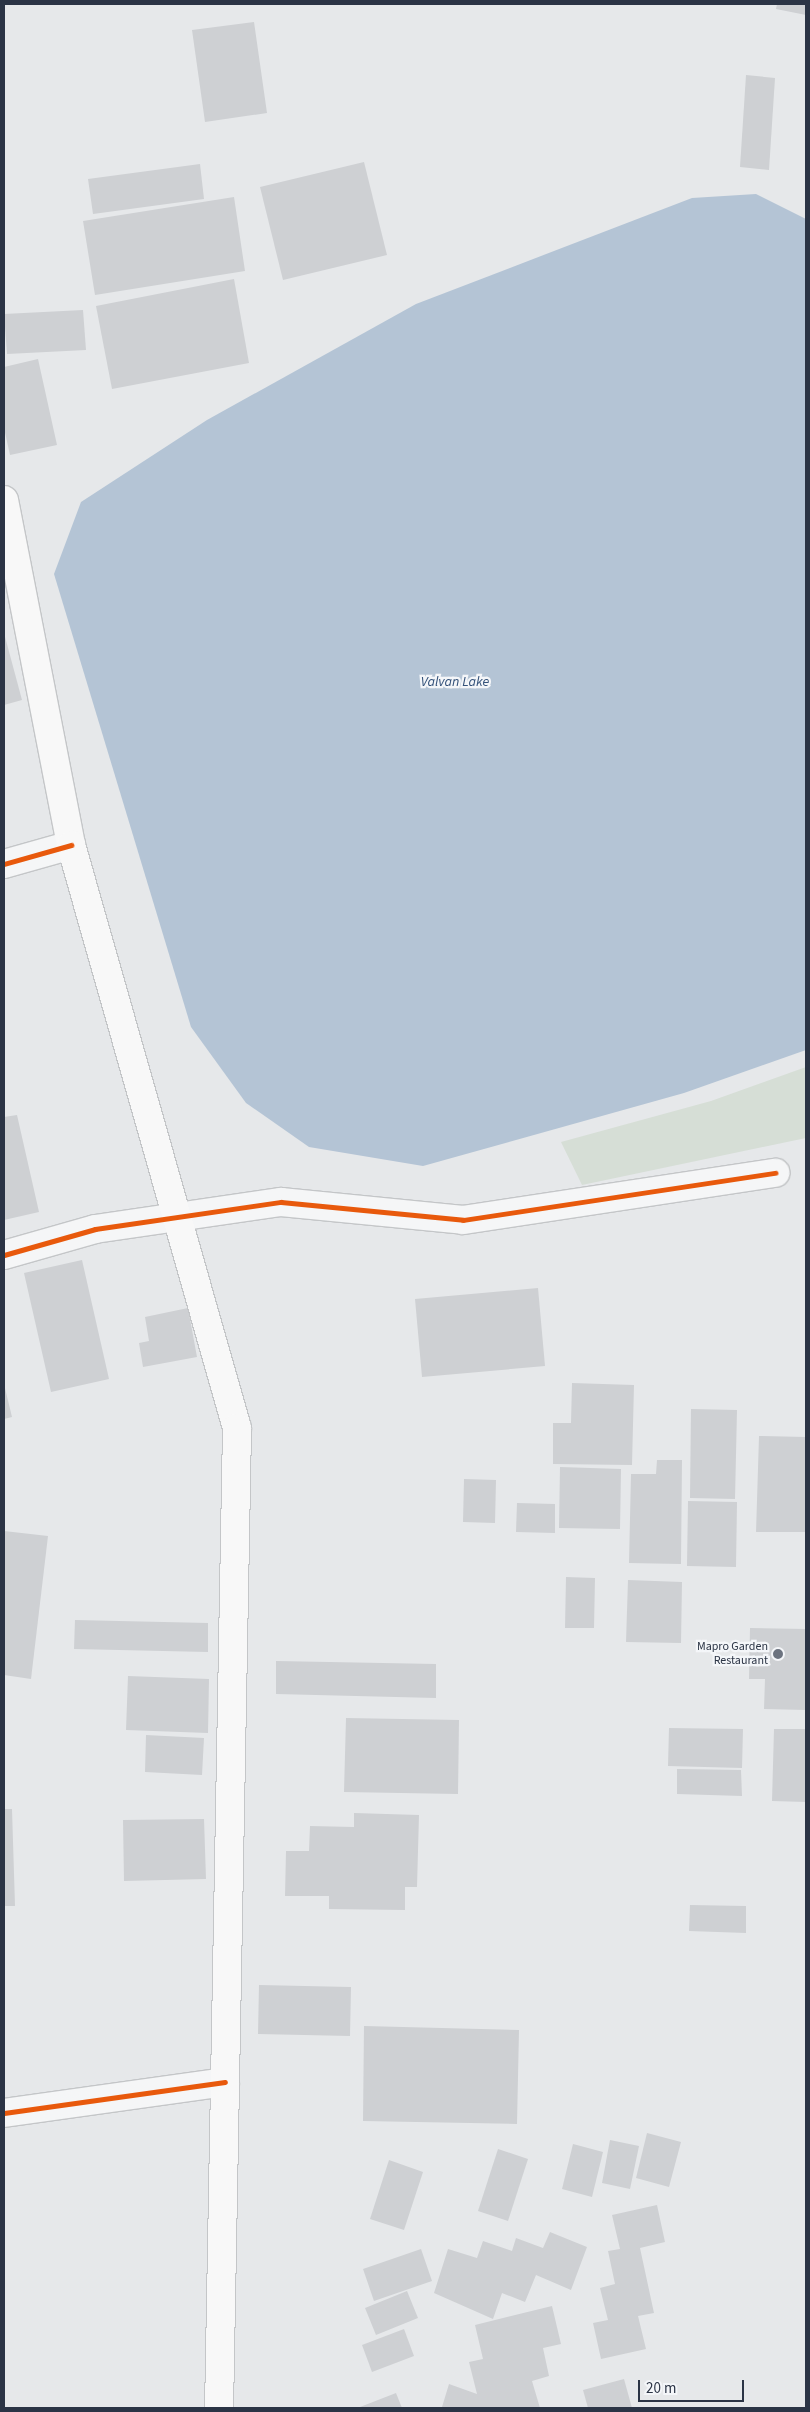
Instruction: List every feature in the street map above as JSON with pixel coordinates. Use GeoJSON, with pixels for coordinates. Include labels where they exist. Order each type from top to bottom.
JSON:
{"type":"FeatureCollection","features":[{"type":"Feature","properties":{"kind":"main road"},"geometry":{"type":"LineString","coordinates":[[4,500],[71,845],[237,1428],[219,2408]]}},
{"type":"Feature","properties":{"kind":"street"},"geometry":{"type":"LineString","coordinates":[[4,864],[71,845]]}},
{"type":"Feature","properties":{"kind":"street"},"geometry":{"type":"LineString","coordinates":[[4,1255],[94,1229],[176,1214],[281,1202],[463,1220],[775,1172]]}},
{"type":"Feature","properties":{"kind":"street"},"geometry":{"type":"LineString","coordinates":[[4,2113],[225,2082]]}},
{"type":"Feature","properties":{"kind":"shaded area"},"geometry":{"type":"Polygon","coordinates":[[[806,1067],[806,1138],[582,1185],[561,1142],[711,1101],[806,1067]]]}},
{"type":"Feature","properties":{"kind":"water","name":"Valvan Lake"},"geometry":{"type":"Polygon","coordinates":[[[756,194],[806,219],[806,1050],[684,1093],[423,1166],[309,1147],[246,1103],[191,1027],[54,574],[81,502],[207,420],[416,304],[692,198],[756,194]]]}},
{"type":"Feature","properties":{"kind":"building"},"geometry":{"type":"Polygon","coordinates":[[[777,4],[806,4],[806,15],[776,9],[777,4]]]}},
{"type":"Feature","properties":{"kind":"building"},"geometry":{"type":"Polygon","coordinates":[[[254,22],[267,113],[205,122],[192,30],[254,22]]]}},
{"type":"Feature","properties":{"kind":"building"},"geometry":{"type":"Polygon","coordinates":[[[746,75],[775,78],[769,170],[740,167],[746,75]]]}},
{"type":"Feature","properties":{"kind":"building"},"geometry":{"type":"Polygon","coordinates":[[[364,162],[387,255],[283,280],[260,187],[364,162]]]}},
{"type":"Feature","properties":{"kind":"building"},"geometry":{"type":"Polygon","coordinates":[[[200,164],[204,199],[93,214],[88,179],[200,164]]]}},
{"type":"Feature","properties":{"kind":"building"},"geometry":{"type":"Polygon","coordinates":[[[234,197],[245,271],[95,295],[83,221],[234,197]]]}},
{"type":"Feature","properties":{"kind":"building"},"geometry":{"type":"Polygon","coordinates":[[[234,279],[249,363],[112,389],[96,306],[234,279]]]}},
{"type":"Feature","properties":{"kind":"building"},"geometry":{"type":"Polygon","coordinates":[[[83,310],[86,350],[7,354],[4,314],[83,310]]]}},
{"type":"Feature","properties":{"kind":"building"},"geometry":{"type":"Polygon","coordinates":[[[38,359],[57,445],[10,455],[4,428],[4,367],[38,359]]]}},
{"type":"Feature","properties":{"kind":"building"},"geometry":{"type":"Polygon","coordinates":[[[4,633],[22,700],[4,705],[4,633]]]}},
{"type":"Feature","properties":{"kind":"building"},"geometry":{"type":"Polygon","coordinates":[[[17,1115],[39,1212],[4,1220],[4,1117],[17,1115]]]}},
{"type":"Feature","properties":{"kind":"building"},"geometry":{"type":"Polygon","coordinates":[[[82,1260],[109,1379],[51,1392],[24,1273],[82,1260]]]}},
{"type":"Feature","properties":{"kind":"building"},"geometry":{"type":"Polygon","coordinates":[[[538,1288],[545,1366],[422,1377],[415,1299],[538,1288]]]}},
{"type":"Feature","properties":{"kind":"building"},"geometry":{"type":"Polygon","coordinates":[[[188,1308],[197,1357],[143,1367],[139,1343],[149,1341],[145,1317],[188,1308]]]}},
{"type":"Feature","properties":{"kind":"building"},"geometry":{"type":"Polygon","coordinates":[[[572,1383],[634,1385],[632,1465],[553,1464],[553,1423],[571,1423],[572,1383]]]}},
{"type":"Feature","properties":{"kind":"building"},"geometry":{"type":"Polygon","coordinates":[[[4,1384],[12,1417],[4,1419],[4,1384]]]}},
{"type":"Feature","properties":{"kind":"building"},"geometry":{"type":"Polygon","coordinates":[[[691,1409],[737,1410],[735,1499],[690,1498],[691,1409]]]}},
{"type":"Feature","properties":{"kind":"building"},"geometry":{"type":"Polygon","coordinates":[[[759,1436],[806,1437],[806,1532],[756,1532],[759,1436]]]}},
{"type":"Feature","properties":{"kind":"building"},"geometry":{"type":"Polygon","coordinates":[[[657,1460],[682,1460],[681,1564],[629,1563],[631,1474],[656,1474],[657,1460]]]}},
{"type":"Feature","properties":{"kind":"building"},"geometry":{"type":"Polygon","coordinates":[[[560,1467],[621,1469],[620,1529],[559,1528],[560,1467]]]}},
{"type":"Feature","properties":{"kind":"building"},"geometry":{"type":"Polygon","coordinates":[[[464,1479],[496,1480],[495,1523],[463,1522],[464,1479]]]}},
{"type":"Feature","properties":{"kind":"building"},"geometry":{"type":"Polygon","coordinates":[[[688,1501],[737,1502],[736,1567],[687,1566],[688,1501]]]}},
{"type":"Feature","properties":{"kind":"building"},"geometry":{"type":"Polygon","coordinates":[[[517,1503],[555,1504],[555,1533],[516,1532],[517,1503]]]}},
{"type":"Feature","properties":{"kind":"building"},"geometry":{"type":"Polygon","coordinates":[[[4,1531],[48,1536],[31,1679],[4,1675],[4,1531]]]}},
{"type":"Feature","properties":{"kind":"building"},"geometry":{"type":"Polygon","coordinates":[[[566,1577],[595,1578],[594,1628],[565,1628],[566,1577]]]}},
{"type":"Feature","properties":{"kind":"building"},"geometry":{"type":"Polygon","coordinates":[[[628,1580],[682,1582],[681,1643],[626,1642],[628,1580]]]}},
{"type":"Feature","properties":{"kind":"building"},"geometry":{"type":"Polygon","coordinates":[[[75,1620],[208,1623],[208,1652],[74,1649],[75,1620]]]}},
{"type":"Feature","properties":{"kind":"building","name":"Mapro Garden Restaurant"},"geometry":{"type":"Polygon","coordinates":[[[750,1628],[806,1629],[806,1710],[764,1709],[765,1679],[749,1679],[750,1628]]]}},
{"type":"Feature","properties":{"kind":"building"},"geometry":{"type":"Polygon","coordinates":[[[276,1661],[436,1664],[436,1698],[276,1694],[276,1661]]]}},
{"type":"Feature","properties":{"kind":"building"},"geometry":{"type":"Polygon","coordinates":[[[128,1676],[209,1679],[208,1733],[126,1730],[128,1676]]]}},
{"type":"Feature","properties":{"kind":"building"},"geometry":{"type":"Polygon","coordinates":[[[346,1718],[459,1720],[458,1794],[344,1792],[346,1718]]]}},
{"type":"Feature","properties":{"kind":"building"},"geometry":{"type":"Polygon","coordinates":[[[669,1728],[743,1729],[742,1768],[668,1766],[669,1728]]]}},
{"type":"Feature","properties":{"kind":"building"},"geometry":{"type":"Polygon","coordinates":[[[774,1729],[806,1729],[806,1802],[772,1801],[774,1729]]]}},
{"type":"Feature","properties":{"kind":"building"},"geometry":{"type":"Polygon","coordinates":[[[146,1735],[204,1738],[202,1775],[145,1772],[146,1735]]]}},
{"type":"Feature","properties":{"kind":"building"},"geometry":{"type":"Polygon","coordinates":[[[677,1769],[741,1770],[742,1796],[677,1794],[677,1769]]]}},
{"type":"Feature","properties":{"kind":"building"},"geometry":{"type":"Polygon","coordinates":[[[4,1809],[12,1809],[15,1906],[4,1906],[4,1809]]]}},
{"type":"Feature","properties":{"kind":"building"},"geometry":{"type":"Polygon","coordinates":[[[354,1813],[419,1815],[417,1887],[405,1887],[405,1910],[329,1909],[329,1896],[285,1896],[286,1851],[309,1851],[310,1826],[354,1827],[354,1813]]]}},
{"type":"Feature","properties":{"kind":"building"},"geometry":{"type":"Polygon","coordinates":[[[204,1819],[206,1879],[124,1881],[123,1820],[204,1819]]]}},
{"type":"Feature","properties":{"kind":"building"},"geometry":{"type":"Polygon","coordinates":[[[690,1905],[746,1906],[746,1933],[689,1931],[690,1905]]]}},
{"type":"Feature","properties":{"kind":"building"},"geometry":{"type":"Polygon","coordinates":[[[259,1985],[351,1987],[350,2036],[258,2034],[259,1985]]]}},
{"type":"Feature","properties":{"kind":"building"},"geometry":{"type":"Polygon","coordinates":[[[364,2026],[519,2030],[517,2124],[363,2121],[364,2026]]]}},
{"type":"Feature","properties":{"kind":"building"},"geometry":{"type":"Polygon","coordinates":[[[647,2133],[681,2142],[669,2187],[636,2178],[647,2133]]]}},
{"type":"Feature","properties":{"kind":"building"},"geometry":{"type":"Polygon","coordinates":[[[610,2140],[639,2146],[630,2189],[602,2183],[610,2140]]]}},
{"type":"Feature","properties":{"kind":"building"},"geometry":{"type":"Polygon","coordinates":[[[573,2144],[603,2152],[592,2197],[562,2189],[573,2144]]]}},
{"type":"Feature","properties":{"kind":"building"},"geometry":{"type":"Polygon","coordinates":[[[498,2149],[528,2159],[508,2221],[478,2211],[498,2149]]]}},
{"type":"Feature","properties":{"kind":"building"},"geometry":{"type":"Polygon","coordinates":[[[389,2160],[423,2172],[404,2230],[370,2219],[389,2160]]]}},
{"type":"Feature","properties":{"kind":"building"},"geometry":{"type":"Polygon","coordinates":[[[657,2205],[665,2242],[640,2248],[654,2313],[638,2316],[646,2349],[601,2359],[593,2323],[608,2320],[600,2288],[615,2284],[608,2251],[620,2249],[612,2215],[657,2205]]]}},
{"type":"Feature","properties":{"kind":"building"},"geometry":{"type":"Polygon","coordinates":[[[550,2232],[587,2247],[571,2290],[536,2275],[525,2302],[502,2293],[493,2319],[434,2293],[448,2249],[477,2258],[483,2241],[512,2251],[516,2238],[543,2248],[550,2232]]]}},
{"type":"Feature","properties":{"kind":"building"},"geometry":{"type":"Polygon","coordinates":[[[421,2249],[432,2281],[374,2301],[363,2269],[421,2249]]]}},
{"type":"Feature","properties":{"kind":"building"},"geometry":{"type":"Polygon","coordinates":[[[407,2291],[418,2318],[376,2335],[365,2308],[407,2291]]]}},
{"type":"Feature","properties":{"kind":"building"},"geometry":{"type":"Polygon","coordinates":[[[552,2306],[561,2344],[543,2348],[549,2376],[532,2381],[540,2408],[442,2407],[449,2384],[477,2394],[469,2362],[483,2359],[475,2325],[552,2306]]]}},
{"type":"Feature","properties":{"kind":"building"},"geometry":{"type":"Polygon","coordinates":[[[404,2329],[414,2356],[372,2372],[362,2345],[404,2329]]]}},
{"type":"Feature","properties":{"kind":"building"},"geometry":{"type":"Polygon","coordinates":[[[624,2379],[632,2408],[588,2408],[583,2390],[624,2379]]]}},
{"type":"Feature","properties":{"kind":"building"},"geometry":{"type":"Polygon","coordinates":[[[396,2393],[402,2408],[360,2408],[360,2407],[396,2393]]]}},
{"type":"Feature","properties":{"kind":"cycle path"},"geometry":{"type":"LineString","coordinates":[[4,864],[71,845]]}},
{"type":"Feature","properties":{"kind":"cycle path"},"geometry":{"type":"LineString","coordinates":[[4,1255],[95,1229],[281,1202],[463,1220],[775,1173]]}},
{"type":"Feature","properties":{"kind":"cycle path"},"geometry":{"type":"LineString","coordinates":[[4,2113],[225,2082]]}},
{"type":"Feature","properties":{"kind":"place","name":"Mapro Garden Restaurant"},"geometry":{"type":"Point","coordinates":[778,1654]}}]}
